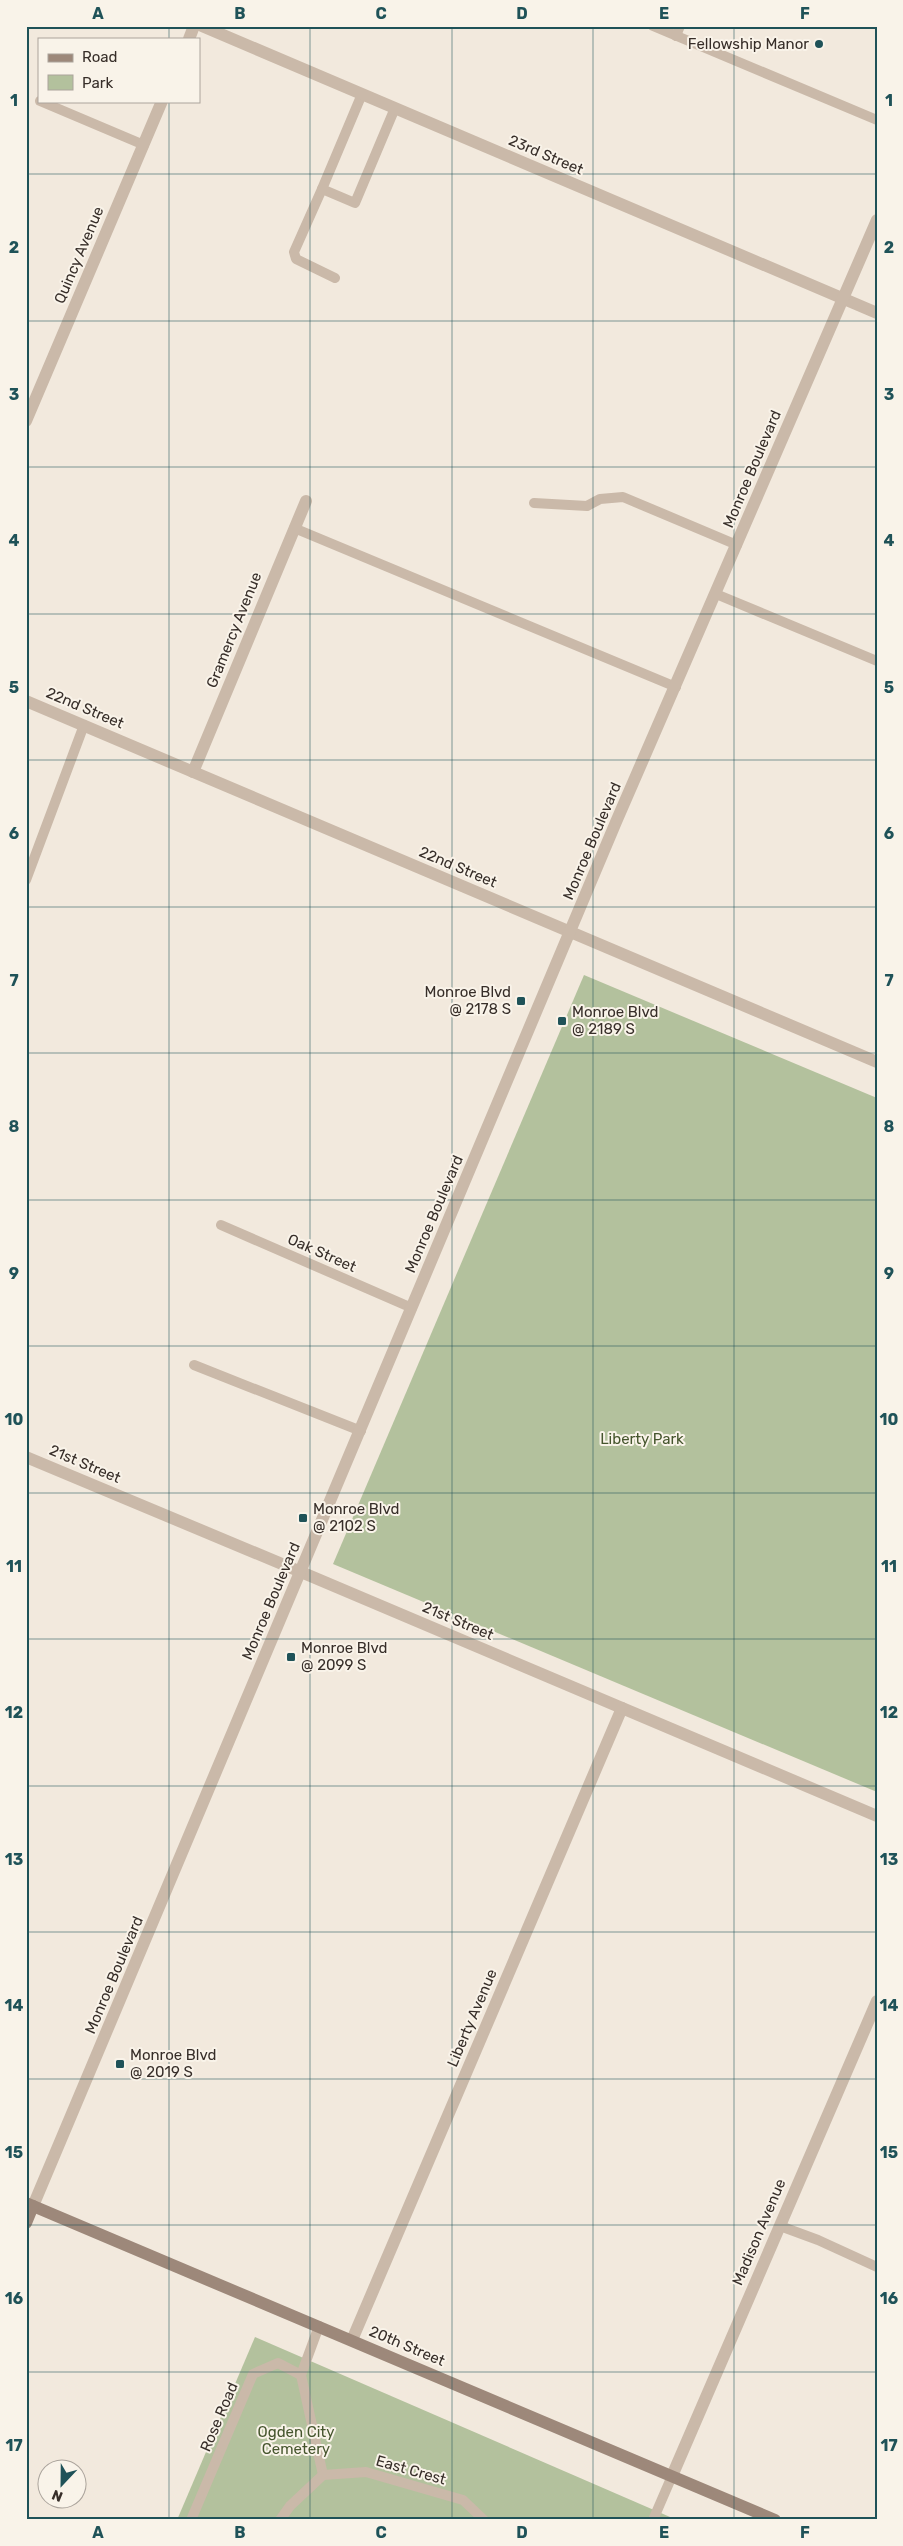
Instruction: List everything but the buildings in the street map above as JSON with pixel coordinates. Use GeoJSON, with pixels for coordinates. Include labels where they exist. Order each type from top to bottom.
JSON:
{"type":"FeatureCollection","features":[{"type":"Feature","properties":{"kind":"main road","name":"Monroe Boulevard"},"geometry":{"type":"LineString","coordinates":[[26,2223],[30,2204]]}},
{"type":"Feature","properties":{"kind":"main road","name":"20th Street"},"geometry":{"type":"LineString","coordinates":[[30,2204],[672,2476],[751,2515],[775,2520]]}},
{"type":"Feature","properties":{"kind":"street"},"geometry":{"type":"LineString","coordinates":[[189,38],[194,26]]}},
{"type":"Feature","properties":{"kind":"street","name":"23rd Street"},"geometry":{"type":"LineString","coordinates":[[202,26],[877,313]]}},
{"type":"Feature","properties":{"kind":"street","name":"Quincy Avenue"},"geometry":{"type":"LineString","coordinates":[[26,421],[162,102]]}},
{"type":"Feature","properties":{"kind":"street","name":"Monroe Boulevard"},"geometry":{"type":"LineString","coordinates":[[30,2204],[302,1572],[570,933],[877,220]]}},
{"type":"Feature","properties":{"kind":"street","name":"Gramercy Avenue"},"geometry":{"type":"LineString","coordinates":[[193,772],[306,501]]}},
{"type":"Feature","properties":{"kind":"street","name":"22nd Street"},"geometry":{"type":"LineString","coordinates":[[26,701],[877,1062]]}},
{"type":"Feature","properties":{"kind":"street","name":"21st Street"},"geometry":{"type":"LineString","coordinates":[[26,1457],[877,1816]]}},
{"type":"Feature","properties":{"kind":"street","name":"Liberty Avenue"},"geometry":{"type":"LineString","coordinates":[[352,2340],[622,1708]]}},
{"type":"Feature","properties":{"kind":"street","name":"Madison Avenue"},"geometry":{"type":"LineString","coordinates":[[672,2476],[877,2001]]}},
{"type":"Feature","properties":{"kind":"lane"},"geometry":{"type":"LineString","coordinates":[[654,26],[678,31],[877,120]]}},
{"type":"Feature","properties":{"kind":"lane"},"geometry":{"type":"LineString","coordinates":[[335,278],[296,259],[294,252],[362,94]]}},
{"type":"Feature","properties":{"kind":"lane"},"geometry":{"type":"LineString","coordinates":[[43,102],[144,145]]}},
{"type":"Feature","properties":{"kind":"lane"},"geometry":{"type":"LineString","coordinates":[[322,189],[355,203],[395,108]]}},
{"type":"Feature","properties":{"kind":"lane"},"geometry":{"type":"LineString","coordinates":[[534,502],[587,506],[600,499],[623,497],[737,545]]}},
{"type":"Feature","properties":{"kind":"lane"},"geometry":{"type":"LineString","coordinates":[[294,528],[676,687]]}},
{"type":"Feature","properties":{"kind":"lane"},"geometry":{"type":"LineString","coordinates":[[716,594],[877,661]]}},
{"type":"Feature","properties":{"kind":"lane"},"geometry":{"type":"LineString","coordinates":[[26,880],[84,726]]}},
{"type":"Feature","properties":{"kind":"lane","name":"Oak Street"},"geometry":{"type":"LineString","coordinates":[[221,1225],[412,1308]]}},
{"type":"Feature","properties":{"kind":"lane"},"geometry":{"type":"LineString","coordinates":[[194,1365],[361,1431]]}},
{"type":"Feature","properties":{"kind":"lane"},"geometry":{"type":"LineString","coordinates":[[780,2226],[818,2240],[877,2267]]}},
{"type":"Feature","properties":{"kind":"lane"},"geometry":{"type":"LineString","coordinates":[[280,2520],[290,2506],[323,2475],[301,2375],[319,2326]]}},
{"type":"Feature","properties":{"kind":"lane","name":"Rose Road"},"geometry":{"type":"LineString","coordinates":[[191,2520],[253,2374],[278,2363],[301,2375]]}},
{"type":"Feature","properties":{"kind":"lane","name":"East Crest"},"geometry":{"type":"LineString","coordinates":[[323,2475],[366,2472],[463,2500],[484,2520]]}},
{"type":"Feature","properties":{"kind":"lane"},"geometry":{"type":"LineString","coordinates":[[653,2520],[672,2476]]}},
{"type":"Feature","properties":{"kind":"green space","name":"Liberty Park"},"geometry":{"type":"Polygon","coordinates":[[[584,975],[877,1098],[877,1792],[333,1564],[584,975]]]}},
{"type":"Feature","properties":{"kind":"green space","name":"Ogden City Cemetery"},"geometry":{"type":"Polygon","coordinates":[[[255,2337],[677,2520],[177,2520],[255,2337]]]}},
{"type":"Feature","properties":{"kind":"place","name":"Fellowship Manor"},"geometry":{"type":"Point","coordinates":[819,44]}},
{"type":"Feature","properties":{"kind":"place","name":"Monroe Blvd @ 2178 S"},"geometry":{"type":"Point","coordinates":[521,1001]}},
{"type":"Feature","properties":{"kind":"place","name":"Monroe Blvd @ 2189 S"},"geometry":{"type":"Point","coordinates":[562,1021]}},
{"type":"Feature","properties":{"kind":"place","name":"Monroe Blvd @ 2102 S"},"geometry":{"type":"Point","coordinates":[303,1518]}},
{"type":"Feature","properties":{"kind":"place","name":"Monroe Blvd @ 2099 S"},"geometry":{"type":"Point","coordinates":[291,1657]}},
{"type":"Feature","properties":{"kind":"place","name":"Monroe Blvd @ 2019 S"},"geometry":{"type":"Point","coordinates":[120,2064]}}]}
